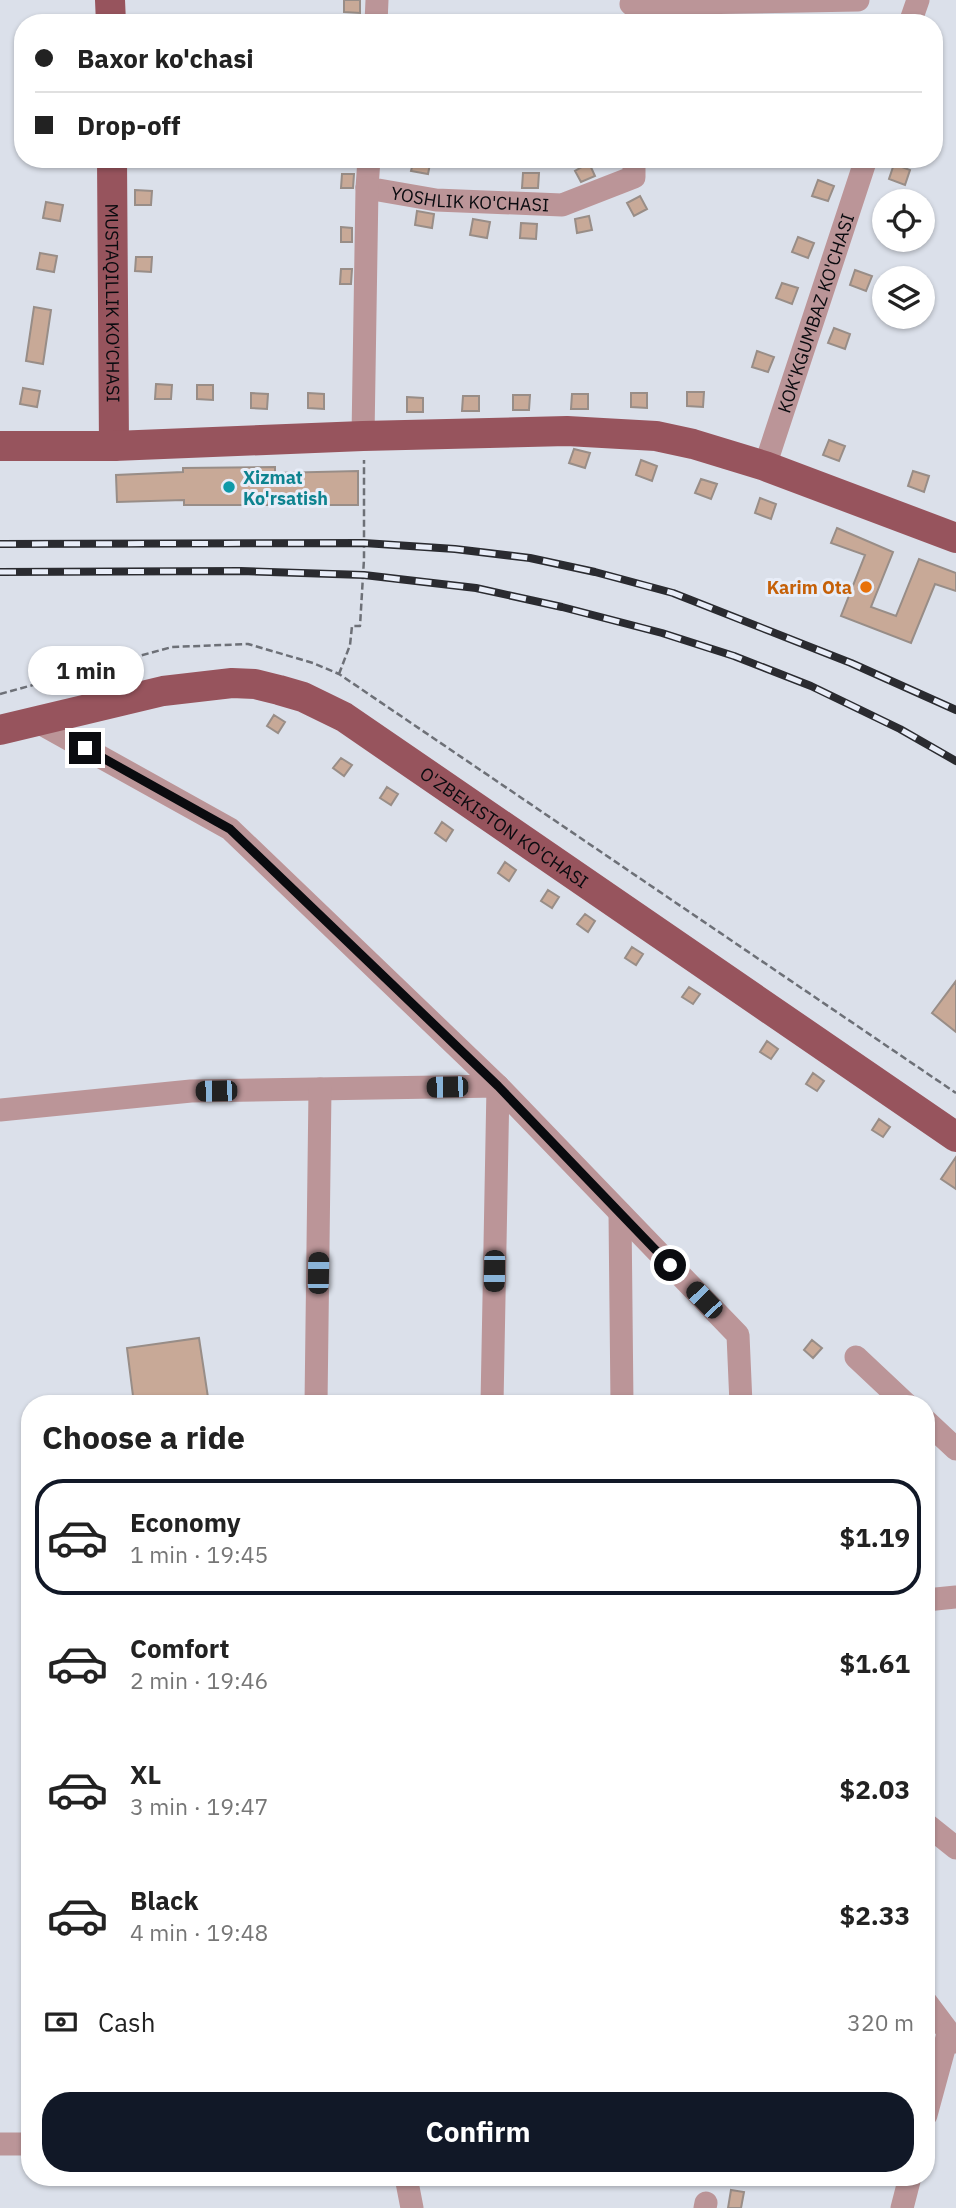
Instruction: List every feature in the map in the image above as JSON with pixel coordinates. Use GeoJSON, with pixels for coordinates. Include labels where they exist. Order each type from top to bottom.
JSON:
{"type":"FeatureCollection","features":[{"type":"Feature","properties":{"kind":"main road","name":"MUSTAQILLIK KO'CHASI"},"geometry":{"type":"LineString","coordinates":[[112,168],[114,446]]}},
{"type":"Feature","properties":{"kind":"main road"},"geometry":{"type":"LineString","coordinates":[[0,446],[114,446],[567,431],[656,436],[693,444],[765,466],[956,538]]}},
{"type":"Feature","properties":{"kind":"main road","name":"O'ZBEKISTON KO'CHASI"},"geometry":{"type":"LineString","coordinates":[[0,718],[157,677],[206,670],[257,672],[330,692],[351,702],[956,1116]]}},
{"type":"Feature","properties":{"kind":"main road","name":"O'ZBEKISTON KO'CHASI"},"geometry":{"type":"LineString","coordinates":[[0,730],[163,691],[232,683],[255,684],[324,706],[956,1137]]}},
{"type":"Feature","properties":{"kind":"street"},"geometry":{"type":"LineString","coordinates":[[632,9],[858,0]]}},
{"type":"Feature","properties":{"kind":"street","name":"YOSHLIK KO'CHASI"},"geometry":{"type":"LineString","coordinates":[[363,436],[368,168]]}},
{"type":"Feature","properties":{"kind":"street","name":"YOSHLIK KO'CHASI"},"geometry":{"type":"LineString","coordinates":[[367,188],[436,200],[562,205],[634,177],[634,168]]}},
{"type":"Feature","properties":{"kind":"street","name":"KOK'KGUMBAZ KO'CHASI"},"geometry":{"type":"LineString","coordinates":[[765,466],[863,168]]}},
{"type":"Feature","properties":{"kind":"street"},"geometry":{"type":"LineString","coordinates":[[37,722],[230,829],[498,1086],[738,1335],[741,1395]]}},
{"type":"Feature","properties":{"kind":"street"},"geometry":{"type":"LineString","coordinates":[[0,1110],[191,1091],[498,1086]]}},
{"type":"Feature","properties":{"kind":"street"},"geometry":{"type":"LineString","coordinates":[[492,1395],[498,1086]]}},
{"type":"Feature","properties":{"kind":"street"},"geometry":{"type":"LineString","coordinates":[[316,1395],[320,1089]]}},
{"type":"Feature","properties":{"kind":"street"},"geometry":{"type":"LineString","coordinates":[[620,1213],[622,1395]]}},
{"type":"Feature","properties":{"kind":"street"},"geometry":{"type":"LineString","coordinates":[[856,1357],[896,1395]]}},
{"type":"Feature","properties":{"kind":"street"},"geometry":{"type":"LineString","coordinates":[[935,1430],[956,1449]]}},
{"type":"Feature","properties":{"kind":"street"},"geometry":{"type":"LineString","coordinates":[[935,1600],[956,1597]]}},
{"type":"Feature","properties":{"kind":"street"},"geometry":{"type":"LineString","coordinates":[[935,1831],[956,1848]]}},
{"type":"Feature","properties":{"kind":"street"},"geometry":{"type":"LineString","coordinates":[[935,2014],[952,2038],[935,2088]]}},
{"type":"Feature","properties":{"kind":"street"},"geometry":{"type":"LineString","coordinates":[[0,2144],[21,2144]]}},
{"type":"Feature","properties":{"kind":"street"},"geometry":{"type":"LineString","coordinates":[[408,2186],[412,2208]]}},
{"type":"Feature","properties":{"kind":"street"},"geometry":{"type":"LineString","coordinates":[[902,2208],[908,2186]]}},
{"type":"Feature","properties":{"kind":"path"},"geometry":{"type":"LineString","coordinates":[[339,674],[350,645],[352,626],[360,626],[364,559],[363,436]]}},
{"type":"Feature","properties":{"kind":"building"},"geometry":{"type":"Polygon","coordinates":[[[344,0],[360,0],[360,13],[344,12],[344,0]]]}},
{"type":"Feature","properties":{"kind":"building"},"geometry":{"type":"Polygon","coordinates":[[[412,168],[429,168],[428,174],[411,171],[412,168]]]}},
{"type":"Feature","properties":{"kind":"building"},"geometry":{"type":"Polygon","coordinates":[[[591,168],[595,176],[581,182],[575,171],[591,168]]]}},
{"type":"Feature","properties":{"kind":"building"},"geometry":{"type":"Polygon","coordinates":[[[893,168],[910,170],[905,185],[889,179],[893,168]]]}},
{"type":"Feature","properties":{"kind":"building"},"geometry":{"type":"Polygon","coordinates":[[[523,173],[539,173],[538,188],[522,188],[523,173]]]}},
{"type":"Feature","properties":{"kind":"building"},"geometry":{"type":"Polygon","coordinates":[[[342,174],[354,174],[353,188],[341,188],[342,174]]]}},
{"type":"Feature","properties":{"kind":"building"},"geometry":{"type":"Polygon","coordinates":[[[818,180],[834,186],[828,201],[812,196],[818,180]]]}},
{"type":"Feature","properties":{"kind":"building"},"geometry":{"type":"Polygon","coordinates":[[[135,190],[152,191],[151,205],[135,205],[135,190]]]}},
{"type":"Feature","properties":{"kind":"building"},"geometry":{"type":"Polygon","coordinates":[[[640,196],[647,209],[634,216],[627,203],[640,196]]]}},
{"type":"Feature","properties":{"kind":"building"},"geometry":{"type":"Polygon","coordinates":[[[46,202],[63,205],[60,221],[43,218],[46,202]]]}},
{"type":"Feature","properties":{"kind":"building"},"geometry":{"type":"Polygon","coordinates":[[[417,211],[434,214],[432,228],[415,225],[417,211]]]}},
{"type":"Feature","properties":{"kind":"building"},"geometry":{"type":"Polygon","coordinates":[[[589,216],[592,230],[577,233],[575,219],[589,216]]]}},
{"type":"Feature","properties":{"kind":"building"},"geometry":{"type":"Polygon","coordinates":[[[473,219],[490,222],[487,238],[470,235],[473,219]]]}},
{"type":"Feature","properties":{"kind":"building"},"geometry":{"type":"Polygon","coordinates":[[[521,223],[537,224],[536,239],[520,238],[521,223]]]}},
{"type":"Feature","properties":{"kind":"building"},"geometry":{"type":"Polygon","coordinates":[[[341,227],[352,228],[352,242],[341,242],[341,227]]]}},
{"type":"Feature","properties":{"kind":"building"},"geometry":{"type":"Polygon","coordinates":[[[798,237],[814,243],[808,258],[792,252],[798,237]]]}},
{"type":"Feature","properties":{"kind":"building"},"geometry":{"type":"Polygon","coordinates":[[[40,253],[57,256],[54,272],[37,269],[40,253]]]}},
{"type":"Feature","properties":{"kind":"building"},"geometry":{"type":"Polygon","coordinates":[[[136,257],[152,257],[151,272],[135,271],[136,257]]]}},
{"type":"Feature","properties":{"kind":"building"},"geometry":{"type":"Polygon","coordinates":[[[341,269],[352,269],[351,284],[340,284],[341,269]]]}},
{"type":"Feature","properties":{"kind":"building"},"geometry":{"type":"Polygon","coordinates":[[[855,270],[872,276],[866,291],[850,285],[855,270]]]}},
{"type":"Feature","properties":{"kind":"building"},"geometry":{"type":"Polygon","coordinates":[[[782,283],[798,288],[792,304],[776,298],[782,283]]]}},
{"type":"Feature","properties":{"kind":"building"},"geometry":{"type":"Polygon","coordinates":[[[34,307],[51,310],[43,364],[26,361],[34,307]]]}},
{"type":"Feature","properties":{"kind":"building"},"geometry":{"type":"Polygon","coordinates":[[[834,328],[850,334],[845,349],[828,343],[834,328]]]}},
{"type":"Feature","properties":{"kind":"building"},"geometry":{"type":"Polygon","coordinates":[[[757,351],[774,357],[768,372],[752,367],[757,351]]]}},
{"type":"Feature","properties":{"kind":"building"},"geometry":{"type":"Polygon","coordinates":[[[156,384],[172,385],[171,399],[155,399],[156,384]]]}},
{"type":"Feature","properties":{"kind":"building"},"geometry":{"type":"Polygon","coordinates":[[[197,385],[213,385],[213,400],[197,399],[197,385]]]}},
{"type":"Feature","properties":{"kind":"building"},"geometry":{"type":"Polygon","coordinates":[[[23,388],[40,391],[37,407],[20,404],[23,388]]]}},
{"type":"Feature","properties":{"kind":"building"},"geometry":{"type":"Polygon","coordinates":[[[687,392],[704,392],[703,407],[687,406],[687,392]]]}},
{"type":"Feature","properties":{"kind":"building"},"geometry":{"type":"Polygon","coordinates":[[[251,393],[268,394],[267,409],[251,408],[251,393]]]}},
{"type":"Feature","properties":{"kind":"building"},"geometry":{"type":"Polygon","coordinates":[[[308,393],[324,394],[324,409],[308,408],[308,393]]]}},
{"type":"Feature","properties":{"kind":"building"},"geometry":{"type":"Polygon","coordinates":[[[631,393],[647,393],[647,408],[631,407],[631,393]]]}},
{"type":"Feature","properties":{"kind":"building"},"geometry":{"type":"Polygon","coordinates":[[[572,394],[588,394],[588,409],[571,409],[572,394]]]}},
{"type":"Feature","properties":{"kind":"building"},"geometry":{"type":"Polygon","coordinates":[[[513,395],[530,395],[529,410],[513,410],[513,395]]]}},
{"type":"Feature","properties":{"kind":"building"},"geometry":{"type":"Polygon","coordinates":[[[463,396],[479,396],[479,411],[462,411],[463,396]]]}},
{"type":"Feature","properties":{"kind":"building"},"geometry":{"type":"Polygon","coordinates":[[[407,397],[423,398],[423,412],[407,412],[407,397]]]}},
{"type":"Feature","properties":{"kind":"building"},"geometry":{"type":"Polygon","coordinates":[[[829,440],[845,446],[839,461],[823,455],[829,440]]]}},
{"type":"Feature","properties":{"kind":"building"},"geometry":{"type":"Polygon","coordinates":[[[574,449],[590,453],[585,468],[569,463],[574,449]]]}},
{"type":"Feature","properties":{"kind":"building"},"geometry":{"type":"Polygon","coordinates":[[[641,460],[657,466],[652,481],[636,475],[641,460]]]}},
{"type":"Feature","properties":{"kind":"building"},"geometry":{"type":"Polygon","coordinates":[[[275,467],[275,473],[358,471],[358,505],[184,505],[184,500],[117,502],[116,475],[183,472],[183,468],[275,467]]]}},
{"type":"Feature","properties":{"kind":"building"},"geometry":{"type":"Polygon","coordinates":[[[913,471],[929,476],[924,492],[908,486],[913,471]]]}},
{"type":"Feature","properties":{"kind":"building"},"geometry":{"type":"Polygon","coordinates":[[[701,479],[717,484],[711,499],[695,493],[701,479]]]}},
{"type":"Feature","properties":{"kind":"building"},"geometry":{"type":"Polygon","coordinates":[[[760,498],[776,504],[771,519],[755,513],[760,498]]]}},
{"type":"Feature","properties":{"kind":"building","name":"Karim Ota"},"geometry":{"type":"Polygon","coordinates":[[[837,528],[893,552],[871,607],[896,616],[919,559],[956,573],[956,591],[935,584],[911,643],[841,616],[865,555],[831,543],[837,528]]]}},
{"type":"Feature","properties":{"kind":"building"},"geometry":{"type":"Polygon","coordinates":[[[274,715],[285,722],[278,733],[267,726],[274,715]]]}},
{"type":"Feature","properties":{"kind":"building"},"geometry":{"type":"Polygon","coordinates":[[[341,758],[352,765],[344,776],[333,768],[341,758]]]}},
{"type":"Feature","properties":{"kind":"building"},"geometry":{"type":"Polygon","coordinates":[[[387,787],[398,794],[391,805],[380,798],[387,787]]]}},
{"type":"Feature","properties":{"kind":"building"},"geometry":{"type":"Polygon","coordinates":[[[442,822],[453,830],[446,841],[435,833],[442,822]]]}},
{"type":"Feature","properties":{"kind":"building"},"geometry":{"type":"Polygon","coordinates":[[[505,862],[516,870],[509,881],[498,873],[505,862]]]}},
{"type":"Feature","properties":{"kind":"building"},"geometry":{"type":"Polygon","coordinates":[[[548,890],[559,897],[552,908],[541,901],[548,890]]]}},
{"type":"Feature","properties":{"kind":"building"},"geometry":{"type":"Polygon","coordinates":[[[585,914],[595,921],[588,932],[577,924],[585,914]]]}},
{"type":"Feature","properties":{"kind":"building"},"geometry":{"type":"Polygon","coordinates":[[[632,947],[643,954],[636,965],[625,958],[632,947]]]}},
{"type":"Feature","properties":{"kind":"building"},"geometry":{"type":"Polygon","coordinates":[[[956,981],[956,1032],[932,1013],[956,981]]]}},
{"type":"Feature","properties":{"kind":"building"},"geometry":{"type":"Polygon","coordinates":[[[689,987],[700,994],[693,1004],[682,997],[689,987]]]}},
{"type":"Feature","properties":{"kind":"building"},"geometry":{"type":"Polygon","coordinates":[[[767,1041],[778,1049],[771,1059],[760,1052],[767,1041]]]}},
{"type":"Feature","properties":{"kind":"building"},"geometry":{"type":"Polygon","coordinates":[[[813,1073],[824,1081],[817,1091],[806,1084],[813,1073]]]}},
{"type":"Feature","properties":{"kind":"building"},"geometry":{"type":"Polygon","coordinates":[[[879,1119],[890,1127],[883,1137],[872,1130],[879,1119]]]}},
{"type":"Feature","properties":{"kind":"building"},"geometry":{"type":"Polygon","coordinates":[[[956,1157],[956,1189],[941,1179],[956,1157]]]}},
{"type":"Feature","properties":{"kind":"building"},"geometry":{"type":"Polygon","coordinates":[[[199,1338],[208,1395],[133,1395],[127,1348],[199,1338]]]}},
{"type":"Feature","properties":{"kind":"building"},"geometry":{"type":"Polygon","coordinates":[[[812,1340],[822,1348],[813,1358],[804,1350],[812,1340]]]}},
{"type":"Feature","properties":{"kind":"building"},"geometry":{"type":"Polygon","coordinates":[[[731,2190],[744,2192],[741,2208],[728,2208],[731,2190]]]}},
{"type":"Feature","properties":{"kind":"railway"},"geometry":{"type":"LineString","coordinates":[[0,544],[364,543],[455,549],[530,558],[673,593],[851,663],[956,710]]}},
{"type":"Feature","properties":{"kind":"railway"},"geometry":{"type":"LineString","coordinates":[[0,572],[241,571],[364,575],[476,588],[662,633],[734,656],[811,686],[900,729],[956,761]]}},
{"type":"Feature","properties":{"kind":"place","name":"Xizmat Ko'rsatish"},"geometry":{"type":"Point","coordinates":[229,487]}},
{"type":"Feature","properties":{"kind":"place","name":"Karim Ota"},"geometry":{"type":"Point","coordinates":[866,587]}},
{"type":"Feature","properties":{"kind":"route"},"geometry":{"type":"LineString","coordinates":[[85,748],[230,829],[498,1086],[670,1265]]}}]}
